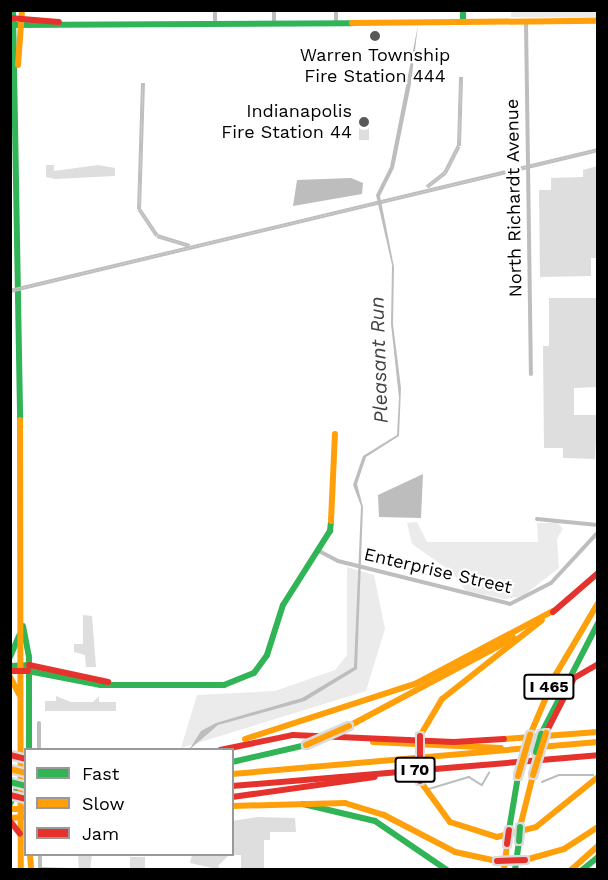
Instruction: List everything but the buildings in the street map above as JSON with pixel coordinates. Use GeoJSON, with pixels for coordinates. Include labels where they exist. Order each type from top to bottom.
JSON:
{"type":"FeatureCollection","features":[{"type":"Feature","properties":{"kind":"main road"},"geometry":{"type":"LineString","coordinates":[[22,10],[18,65],[23,626],[29,668],[29,748]]}},
{"type":"Feature","properties":{"kind":"main road"},"geometry":{"type":"LineString","coordinates":[[463,10],[463,22]]}},
{"type":"Feature","properties":{"kind":"main road"},"geometry":{"type":"LineString","coordinates":[[18,65],[12,19],[22,22],[597,21]]}},
{"type":"Feature","properties":{"kind":"main road"},"geometry":{"type":"LineString","coordinates":[[10,671],[29,668],[122,683],[224,685],[251,675],[267,655],[285,603],[319,551],[332,522],[335,434]]}},
{"type":"Feature","properties":{"kind":"main road"},"geometry":{"type":"LineString","coordinates":[[597,573],[554,611],[442,699],[420,736],[420,781],[450,822],[497,837],[536,827],[597,777]]}},
{"type":"Feature","properties":{"kind":"main road","name":"I 465"},"geometry":{"type":"LineString","coordinates":[[504,870],[518,776],[530,735],[556,674],[597,603]]}},
{"type":"Feature","properties":{"kind":"main road"},"geometry":{"type":"LineString","coordinates":[[224,748],[417,683],[554,611]]}},
{"type":"Feature","properties":{"kind":"main road","name":"I 465"},"geometry":{"type":"LineString","coordinates":[[515,870],[520,827],[531,775],[544,733],[597,623]]}},
{"type":"Feature","properties":{"kind":"main road"},"geometry":{"type":"LineString","coordinates":[[10,657],[23,626]]}},
{"type":"Feature","properties":{"kind":"main road"},"geometry":{"type":"LineString","coordinates":[[234,762],[306,745],[349,726],[535,626]]}},
{"type":"Feature","properties":{"kind":"main road"},"geometry":{"type":"LineString","coordinates":[[20,636],[19,694],[23,784],[23,817],[20,834],[21,870]]}},
{"type":"Feature","properties":{"kind":"main road"},"geometry":{"type":"LineString","coordinates":[[544,733],[577,675],[597,664]]}},
{"type":"Feature","properties":{"kind":"main road"},"geometry":{"type":"LineString","coordinates":[[10,666],[19,669]]}},
{"type":"Feature","properties":{"kind":"main road"},"geometry":{"type":"LineString","coordinates":[[10,677],[19,694]]}},
{"type":"Feature","properties":{"kind":"main road"},"geometry":{"type":"LineString","coordinates":[[226,748],[273,737],[325,736],[454,742],[597,732]]}},
{"type":"Feature","properties":{"kind":"main road"},"geometry":{"type":"LineString","coordinates":[[325,736],[429,748],[521,749]]}},
{"type":"Feature","properties":{"kind":"main road","name":"I 70"},"geometry":{"type":"LineString","coordinates":[[234,774],[597,742]]}},
{"type":"Feature","properties":{"kind":"main road","name":"I 70"},"geometry":{"type":"LineString","coordinates":[[234,786],[597,755]]}},
{"type":"Feature","properties":{"kind":"main road"},"geometry":{"type":"LineString","coordinates":[[234,797],[408,771]]}},
{"type":"Feature","properties":{"kind":"main road"},"geometry":{"type":"LineString","coordinates":[[10,782],[23,784]]}},
{"type":"Feature","properties":{"kind":"main road"},"geometry":{"type":"LineString","coordinates":[[10,804],[23,784]]}},
{"type":"Feature","properties":{"kind":"main road"},"geometry":{"type":"LineString","coordinates":[[234,806],[323,800],[357,805],[456,852],[497,861],[525,860],[564,849],[597,827]]}},
{"type":"Feature","properties":{"kind":"main road"},"geometry":{"type":"LineString","coordinates":[[278,803],[361,814],[447,870]]}},
{"type":"Feature","properties":{"kind":"main road"},"geometry":{"type":"LineString","coordinates":[[10,809],[23,809]]}},
{"type":"Feature","properties":{"kind":"main road"},"geometry":{"type":"LineString","coordinates":[[20,834],[10,819],[23,817]]}},
{"type":"Feature","properties":{"kind":"main road"},"geometry":{"type":"LineString","coordinates":[[571,870],[597,846]]}},
{"type":"Feature","properties":{"kind":"main road"},"geometry":{"type":"LineString","coordinates":[[582,870],[597,857]]}},
{"type":"Feature","properties":{"kind":"street"},"geometry":{"type":"LineString","coordinates":[[215,10],[215,20]]}},
{"type":"Feature","properties":{"kind":"street"},"geometry":{"type":"LineString","coordinates":[[274,10],[274,22]]}},
{"type":"Feature","properties":{"kind":"street"},"geometry":{"type":"LineString","coordinates":[[336,10],[336,22]]}},
{"type":"Feature","properties":{"kind":"street","name":"North Richardt Avenue"},"geometry":{"type":"LineString","coordinates":[[526,22],[531,374]]}},
{"type":"Feature","properties":{"kind":"street"},"geometry":{"type":"LineString","coordinates":[[537,519],[597,525]]}},
{"type":"Feature","properties":{"kind":"street","name":"Enterprise Street"},"geometry":{"type":"LineString","coordinates":[[319,551],[352,565],[519,603],[559,577],[597,532]]}},
{"type":"Feature","properties":{"kind":"street"},"geometry":{"type":"LineString","coordinates":[[39,723],[39,748]]}},
{"type":"Feature","properties":{"kind":"street"},"geometry":{"type":"LineString","coordinates":[[40,856],[40,868],[71,870]]}},
{"type":"Feature","properties":{"kind":"shaded area"},"geometry":{"type":"Polygon","coordinates":[[[511,11],[597,11],[597,18],[511,17],[511,11]]]}},
{"type":"Feature","properties":{"kind":"shaded area","name":"Pleasant Run"},"geometry":{"type":"Polygon","coordinates":[[[418,25],[411,84],[394,168],[380,196],[394,267],[393,324],[401,388],[399,436],[366,457],[357,484],[363,507],[357,669],[305,701],[218,725],[190,748],[201,731],[216,723],[302,698],[354,667],[361,506],[353,485],[363,456],[397,435],[399,398],[391,324],[392,265],[376,195],[390,167],[418,25]]]}},
{"type":"Feature","properties":{"kind":"shaded area"},"geometry":{"type":"Polygon","coordinates":[[[351,178],[363,183],[362,194],[293,206],[297,180],[351,178]]]}},
{"type":"Feature","properties":{"kind":"shaded area"},"geometry":{"type":"Polygon","coordinates":[[[423,474],[421,518],[379,517],[378,495],[423,474]]]}},
{"type":"Feature","properties":{"kind":"shaded area"},"geometry":{"type":"Polygon","coordinates":[[[417,522],[427,542],[538,542],[537,523],[558,523],[563,529],[557,539],[559,568],[523,596],[505,599],[466,591],[452,572],[412,544],[407,523],[417,522]]]}},
{"type":"Feature","properties":{"kind":"shaded area"},"geometry":{"type":"Polygon","coordinates":[[[347,567],[374,575],[385,629],[366,691],[181,748],[197,695],[275,691],[335,670],[347,655],[347,567]]]}},
{"type":"Feature","properties":{"kind":"waterway"},"geometry":{"type":"LineString","coordinates":[[429,789],[469,777],[482,785],[489,773]]}},
{"type":"Feature","properties":{"kind":"waterway"},"geometry":{"type":"LineString","coordinates":[[542,782],[559,775],[593,775]]}},
{"type":"Feature","properties":{"kind":"railway"},"geometry":{"type":"LineString","coordinates":[[427,187],[445,173],[459,146],[461,77]]}},
{"type":"Feature","properties":{"kind":"railway"},"geometry":{"type":"LineString","coordinates":[[143,83],[139,209],[157,236],[190,246]]}},
{"type":"Feature","properties":{"kind":"railway"},"geometry":{"type":"LineString","coordinates":[[10,291],[598,150]]}},
{"type":"Feature","properties":{"kind":"traffic: fast"},"geometry":{"type":"LineString","coordinates":[[13,10],[20,420]]}},
{"type":"Feature","properties":{"kind":"traffic: fast"},"geometry":{"type":"LineString","coordinates":[[463,10],[463,22]]}},
{"type":"Feature","properties":{"kind":"traffic: fast"},"geometry":{"type":"LineString","coordinates":[[10,25],[352,23]]}},
{"type":"Feature","properties":{"kind":"traffic: fast"},"geometry":{"type":"LineString","coordinates":[[28,671],[101,685],[224,685],[254,673],[267,655],[283,605],[330,531],[331,521]]}},
{"type":"Feature","properties":{"kind":"traffic: fast"},"geometry":{"type":"LineString","coordinates":[[541,734],[598,623]]}},
{"type":"Feature","properties":{"kind":"traffic: fast"},"geometry":{"type":"LineString","coordinates":[[23,626],[29,657],[29,748]]}},
{"type":"Feature","properties":{"kind":"traffic: fast"},"geometry":{"type":"LineString","coordinates":[[10,657],[19,636]]}},
{"type":"Feature","properties":{"kind":"traffic: fast"},"geometry":{"type":"LineString","coordinates":[[10,666],[29,665]]}},
{"type":"Feature","properties":{"kind":"traffic: fast"},"geometry":{"type":"LineString","coordinates":[[536,752],[541,734]]}},
{"type":"Feature","properties":{"kind":"traffic: fast"},"geometry":{"type":"LineString","coordinates":[[234,762],[306,745]]}},
{"type":"Feature","properties":{"kind":"traffic: fast"},"geometry":{"type":"LineString","coordinates":[[509,830],[518,776]]}},
{"type":"Feature","properties":{"kind":"traffic: fast"},"geometry":{"type":"LineString","coordinates":[[10,782],[24,786]]}},
{"type":"Feature","properties":{"kind":"traffic: fast"},"geometry":{"type":"LineString","coordinates":[[10,804],[20,782]]}},
{"type":"Feature","properties":{"kind":"traffic: fast"},"geometry":{"type":"LineString","coordinates":[[303,804],[375,821],[447,870]]}},
{"type":"Feature","properties":{"kind":"traffic: fast"},"geometry":{"type":"LineString","coordinates":[[519,841],[520,827]]}},
{"type":"Feature","properties":{"kind":"traffic: fast"},"geometry":{"type":"LineString","coordinates":[[515,870],[519,841]]}},
{"type":"Feature","properties":{"kind":"traffic: fast"},"geometry":{"type":"LineString","coordinates":[[582,870],[598,857]]}},
{"type":"Feature","properties":{"kind":"traffic: slow"},"geometry":{"type":"LineString","coordinates":[[18,65],[22,10]]}},
{"type":"Feature","properties":{"kind":"traffic: slow"},"geometry":{"type":"LineString","coordinates":[[352,23],[598,21]]}},
{"type":"Feature","properties":{"kind":"traffic: slow"},"geometry":{"type":"LineString","coordinates":[[20,420],[21,870]]}},
{"type":"Feature","properties":{"kind":"traffic: slow"},"geometry":{"type":"LineString","coordinates":[[331,521],[335,434]]}},
{"type":"Feature","properties":{"kind":"traffic: slow"},"geometry":{"type":"LineString","coordinates":[[530,735],[556,674],[598,603]]}},
{"type":"Feature","properties":{"kind":"traffic: slow"},"geometry":{"type":"LineString","coordinates":[[245,739],[417,683],[553,611]]}},
{"type":"Feature","properties":{"kind":"traffic: slow"},"geometry":{"type":"LineString","coordinates":[[420,736],[442,699],[542,620]]}},
{"type":"Feature","properties":{"kind":"traffic: slow"},"geometry":{"type":"LineString","coordinates":[[349,726],[514,638]]}},
{"type":"Feature","properties":{"kind":"traffic: slow"},"geometry":{"type":"LineString","coordinates":[[10,677],[19,694]]}},
{"type":"Feature","properties":{"kind":"traffic: slow"},"geometry":{"type":"LineString","coordinates":[[306,745],[349,726]]}},
{"type":"Feature","properties":{"kind":"traffic: slow"},"geometry":{"type":"LineString","coordinates":[[504,739],[598,732]]}},
{"type":"Feature","properties":{"kind":"traffic: slow"},"geometry":{"type":"LineString","coordinates":[[533,775],[546,733]]}},
{"type":"Feature","properties":{"kind":"traffic: slow"},"geometry":{"type":"LineString","coordinates":[[518,776],[530,735]]}},
{"type":"Feature","properties":{"kind":"traffic: slow"},"geometry":{"type":"LineString","coordinates":[[373,742],[501,748]]}},
{"type":"Feature","properties":{"kind":"traffic: slow"},"geometry":{"type":"LineString","coordinates":[[234,774],[598,742]]}},
{"type":"Feature","properties":{"kind":"traffic: slow"},"geometry":{"type":"LineString","coordinates":[[10,769],[24,772]]}},
{"type":"Feature","properties":{"kind":"traffic: slow"},"geometry":{"type":"LineString","coordinates":[[520,827],[533,775]]}},
{"type":"Feature","properties":{"kind":"traffic: slow"},"geometry":{"type":"LineString","coordinates":[[420,781],[450,822],[497,837],[536,827],[598,777]]}},
{"type":"Feature","properties":{"kind":"traffic: slow"},"geometry":{"type":"LineString","coordinates":[[234,806],[345,803],[384,815],[455,852],[497,861]]}},
{"type":"Feature","properties":{"kind":"traffic: slow"},"geometry":{"type":"LineString","coordinates":[[10,809],[24,809]]}},
{"type":"Feature","properties":{"kind":"traffic: slow"},"geometry":{"type":"LineString","coordinates":[[10,818],[24,817]]}},
{"type":"Feature","properties":{"kind":"traffic: slow"},"geometry":{"type":"LineString","coordinates":[[525,860],[564,849],[598,827]]}},
{"type":"Feature","properties":{"kind":"traffic: slow"},"geometry":{"type":"LineString","coordinates":[[504,870],[507,844]]}},
{"type":"Feature","properties":{"kind":"traffic: slow"},"geometry":{"type":"LineString","coordinates":[[571,870],[598,846]]}},
{"type":"Feature","properties":{"kind":"traffic: slow"},"geometry":{"type":"LineString","coordinates":[[30,856],[31,870]]}},
{"type":"Feature","properties":{"kind":"traffic: jam"},"geometry":{"type":"LineString","coordinates":[[10,18],[59,22]]}},
{"type":"Feature","properties":{"kind":"traffic: jam"},"geometry":{"type":"LineString","coordinates":[[553,612],[598,573]]}},
{"type":"Feature","properties":{"kind":"traffic: jam"},"geometry":{"type":"LineString","coordinates":[[546,733],[574,678],[598,664]]}},
{"type":"Feature","properties":{"kind":"traffic: jam"},"geometry":{"type":"LineString","coordinates":[[29,665],[108,682]]}},
{"type":"Feature","properties":{"kind":"traffic: jam"},"geometry":{"type":"LineString","coordinates":[[10,671],[28,671]]}},
{"type":"Feature","properties":{"kind":"traffic: jam"},"geometry":{"type":"LineString","coordinates":[[230,748],[293,735],[454,742],[504,739]]}},
{"type":"Feature","properties":{"kind":"traffic: jam"},"geometry":{"type":"LineString","coordinates":[[420,736],[420,781]]}},
{"type":"Feature","properties":{"kind":"traffic: jam"},"geometry":{"type":"LineString","coordinates":[[10,755],[24,758]]}},
{"type":"Feature","properties":{"kind":"traffic: jam"},"geometry":{"type":"LineString","coordinates":[[234,786],[598,755]]}},
{"type":"Feature","properties":{"kind":"traffic: jam"},"geometry":{"type":"LineString","coordinates":[[234,797],[375,777]]}},
{"type":"Feature","properties":{"kind":"traffic: jam"},"geometry":{"type":"LineString","coordinates":[[10,795],[24,798]]}},
{"type":"Feature","properties":{"kind":"traffic: jam"},"geometry":{"type":"LineString","coordinates":[[10,821],[20,834]]}},
{"type":"Feature","properties":{"kind":"traffic: jam"},"geometry":{"type":"LineString","coordinates":[[507,844],[509,830]]}},
{"type":"Feature","properties":{"kind":"traffic: jam"},"geometry":{"type":"LineString","coordinates":[[497,861],[525,860]]}},
{"type":"Feature","properties":{"kind":"place","name":"Warren Township Fire Station 444"},"geometry":{"type":"Point","coordinates":[375,36]}},
{"type":"Feature","properties":{"kind":"place","name":"Indianapolis Fire Station 44"},"geometry":{"type":"Point","coordinates":[364,122]}}]}
